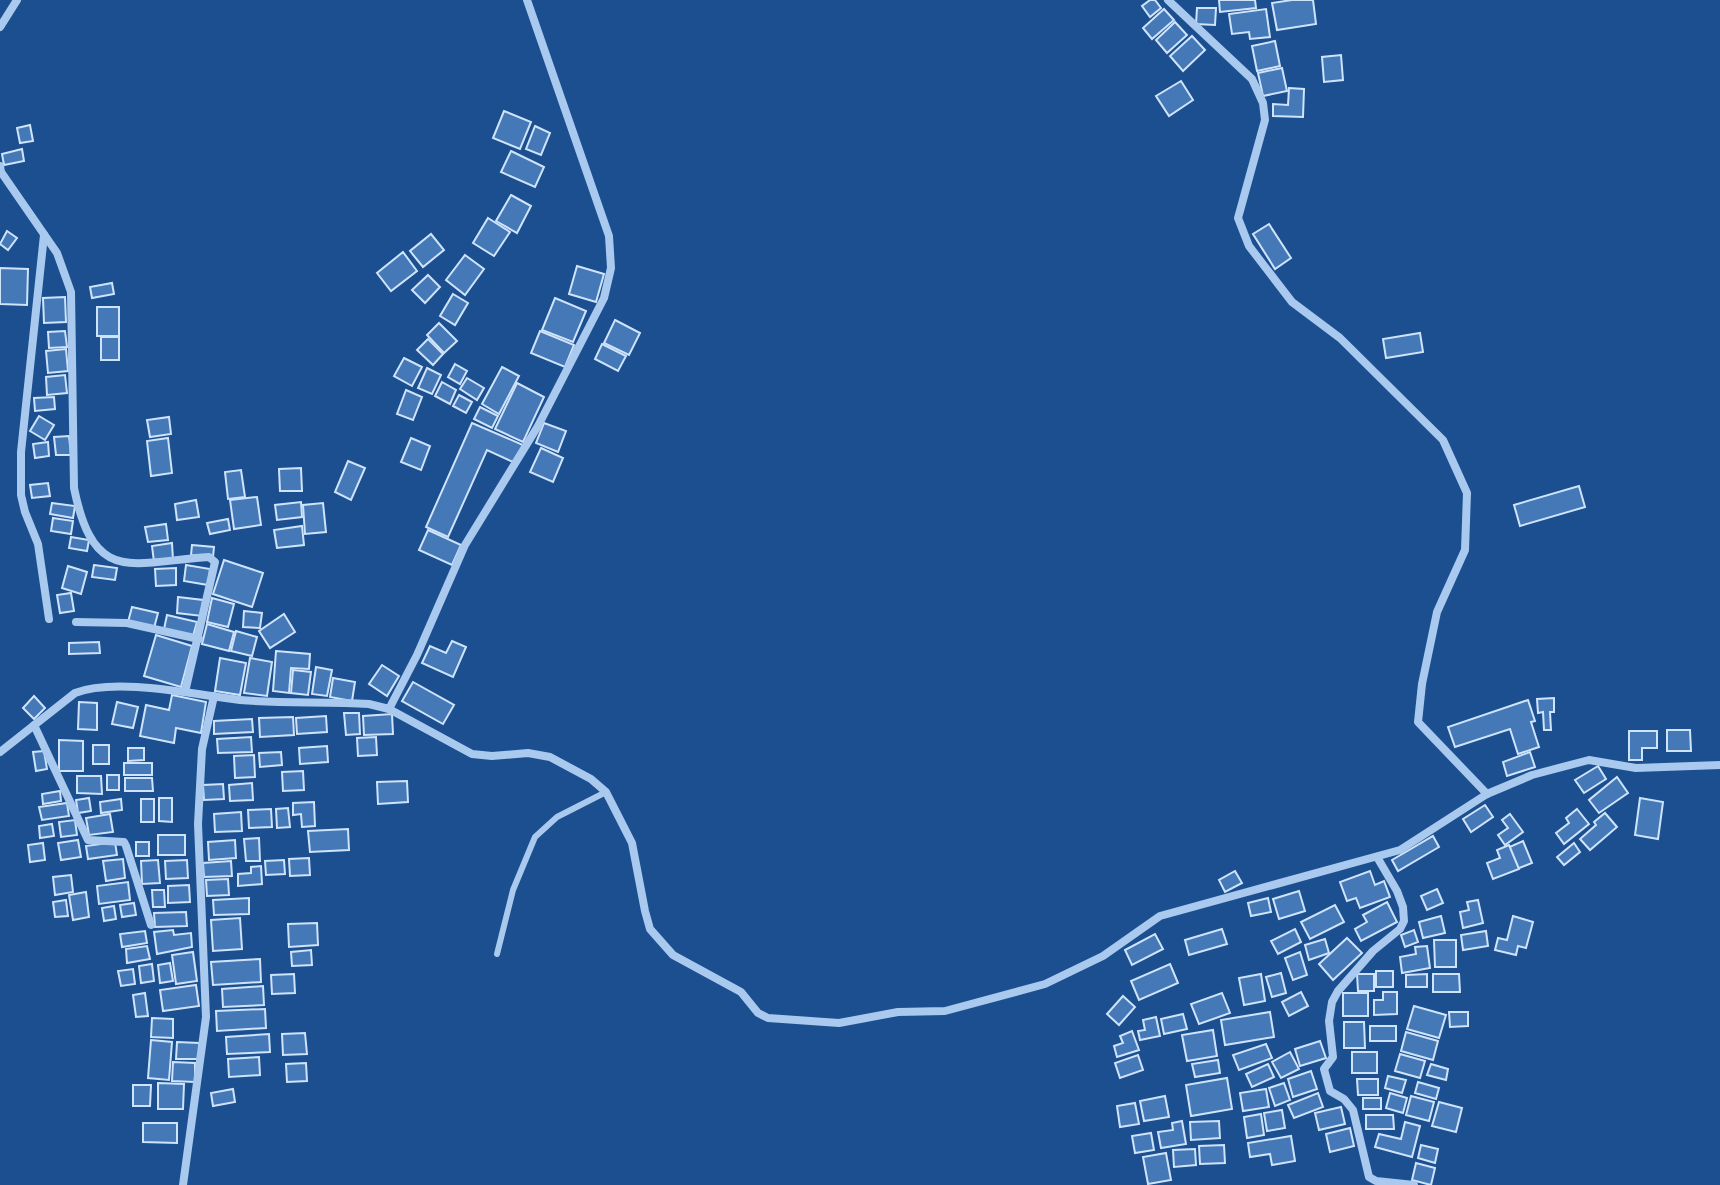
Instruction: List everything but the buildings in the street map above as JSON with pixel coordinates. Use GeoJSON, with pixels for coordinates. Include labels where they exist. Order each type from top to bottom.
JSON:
{"type":"FeatureCollection","features":[{"type":"Feature","properties":{"kind":"street"},"geometry":{"type":"LineString","coordinates":[[0,27],[17,0]]}},
{"type":"Feature","properties":{"kind":"street"},"geometry":{"type":"LineString","coordinates":[[389,709],[417,655],[465,545],[538,426],[604,298],[611,268],[609,236],[527,0]]}},
{"type":"Feature","properties":{"kind":"street"},"geometry":{"type":"LineString","coordinates":[[1168,0],[1252,79],[1263,103],[1265,120],[1238,218],[1249,246],[1292,302],[1340,338],[1443,440],[1458,468],[1467,493],[1465,550],[1437,612],[1422,684],[1418,722],[1487,794]]}},
{"type":"Feature","properties":{"kind":"street"},"geometry":{"type":"LineString","coordinates":[[0,166],[1,172],[57,253],[71,292],[74,488],[82,523],[98,550],[117,560],[143,565],[195,558],[214,559],[185,692]]}},
{"type":"Feature","properties":{"kind":"street"},"geometry":{"type":"LineString","coordinates":[[44,234],[21,452],[21,495],[38,544],[49,619]]}},
{"type":"Feature","properties":{"kind":"street"},"geometry":{"type":"LineString","coordinates":[[76,622],[127,623],[199,639]]}},
{"type":"Feature","properties":{"kind":"street"},"geometry":{"type":"LineString","coordinates":[[0,752],[75,693],[90,687],[185,692],[243,700],[357,703],[389,709],[472,754],[528,753],[550,757],[591,779],[606,792],[632,843],[650,929],[673,955],[741,992],[758,1013],[768,1018],[839,1023],[898,1012],[945,1011],[1045,984],[1103,956],[1160,916],[1400,850],[1487,794],[1532,775],[1589,760],[1636,768],[1720,765]]}},
{"type":"Feature","properties":{"kind":"street"},"geometry":{"type":"LineString","coordinates":[[183,1185],[206,1017],[198,824],[202,749],[214,696]]}},
{"type":"Feature","properties":{"kind":"street"},"geometry":{"type":"LineString","coordinates":[[34,725],[88,840],[124,842],[151,925]]}},
{"type":"Feature","properties":{"kind":"street"},"geometry":{"type":"LineString","coordinates":[[1377,857],[1397,891],[1404,921],[1400,929],[1373,951],[1332,1002],[1329,1021],[1333,1057],[1324,1069],[1330,1091],[1344,1099],[1353,1110],[1369,1177],[1376,1181],[1414,1185]]}},
{"type":"Feature","properties":{"kind":"lane"},"geometry":{"type":"LineString","coordinates":[[497,954],[513,890],[535,837],[557,817],[606,792]]}}]}
